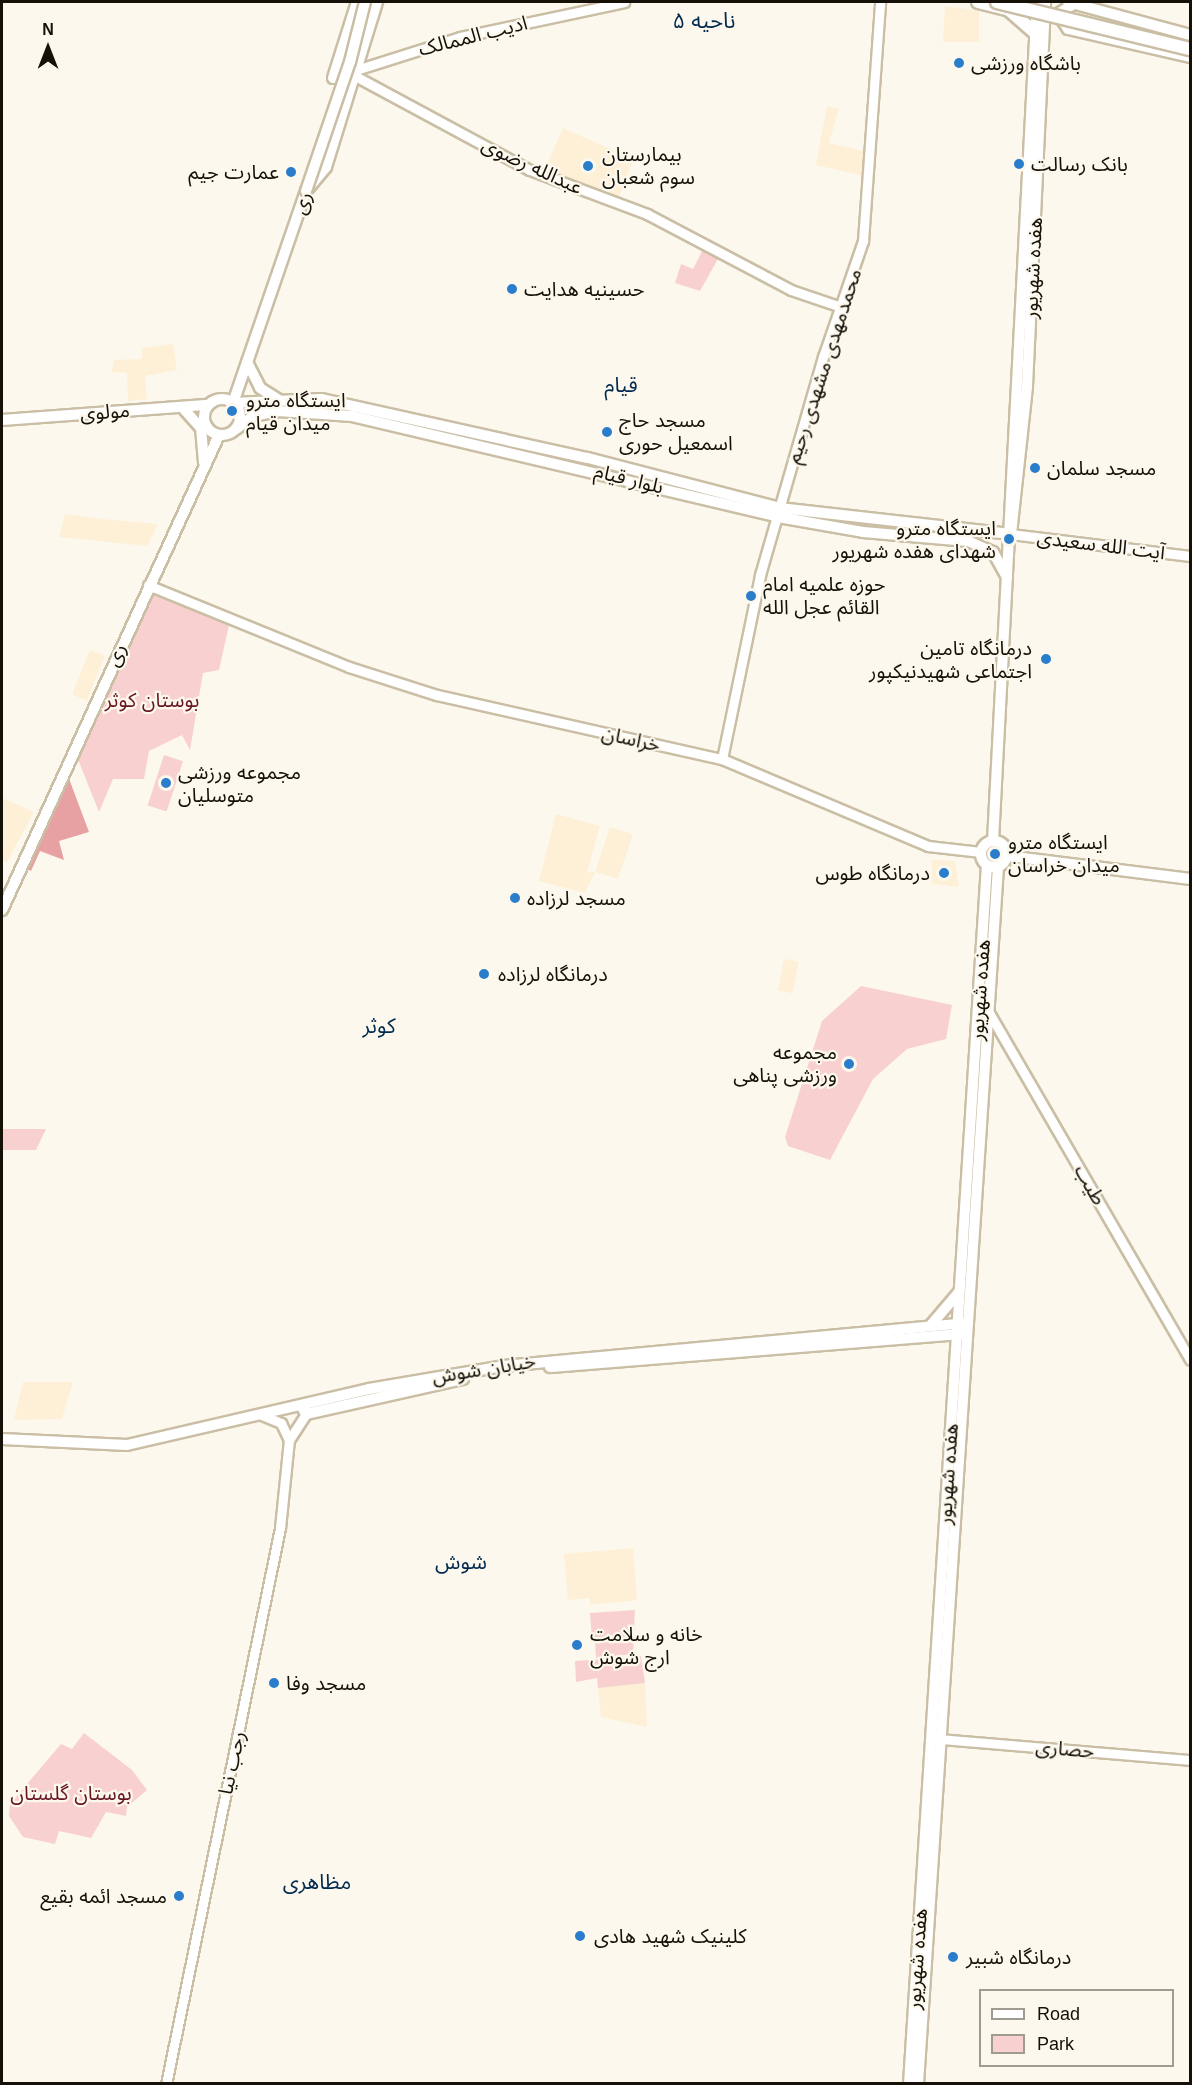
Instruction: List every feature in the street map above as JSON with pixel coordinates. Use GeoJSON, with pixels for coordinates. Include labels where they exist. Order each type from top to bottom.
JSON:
{"type":"FeatureCollection","features":[{"type":"Feature","properties":{"kind":"highway"},"geometry":{"type":"LineString","coordinates":[[978,2],[1009,10],[1034,32]]}},
{"type":"Feature","properties":{"kind":"highway"},"geometry":{"type":"LineString","coordinates":[[997,2],[1191,49]]}},
{"type":"Feature","properties":{"kind":"highway"},"geometry":{"type":"LineString","coordinates":[[1009,10],[1022,2],[1191,42]]}},
{"type":"Feature","properties":{"kind":"main road"},"geometry":{"type":"LineString","coordinates":[[333,78],[357,2]]}},
{"type":"Feature","properties":{"kind":"main road","name":"ری"},"geometry":{"type":"LineString","coordinates":[[233,403],[306,191],[365,2]]}},
{"type":"Feature","properties":{"kind":"main road"},"geometry":{"type":"LineString","coordinates":[[306,191],[322,179],[358,73],[377,2]]}},
{"type":"Feature","properties":{"kind":"main road","name":"ادیب الممالک"},"geometry":{"type":"LineString","coordinates":[[333,78],[358,73],[460,37],[624,2]]}},
{"type":"Feature","properties":{"kind":"main road","name":"محمدمهدی مشهدی رحیم"},"geometry":{"type":"LineString","coordinates":[[722,759],[750,615],[866,223],[880,2]]}},
{"type":"Feature","properties":{"kind":"main road","name":"هفده شهریور"},"geometry":{"type":"LineString","coordinates":[[993,841],[1009,580],[1037,2]]}},
{"type":"Feature","properties":{"kind":"main road","name":"هفده شهریور"},"geometry":{"type":"LineString","coordinates":[[1011,534],[1027,387],[1045,2]]}},
{"type":"Feature","properties":{"kind":"main road"},"geometry":{"type":"LineString","coordinates":[[1191,34],[1070,3],[1058,14],[1068,29],[1191,57]]}},
{"type":"Feature","properties":{"kind":"main road","name":"عبدالله رضوی"},"geometry":{"type":"LineString","coordinates":[[358,73],[530,170],[647,214],[790,290],[841,307]]}},
{"type":"Feature","properties":{"kind":"main road"},"geometry":{"type":"LineString","coordinates":[[247,362],[260,388],[279,405]]}},
{"type":"Feature","properties":{"kind":"main road"},"geometry":{"type":"LineString","coordinates":[[217,399],[233,403],[239,412],[236,429],[219,435],[204,422],[208,405],[217,399]]}},
{"type":"Feature","properties":{"kind":"main road","name":"بلوار قیام"},"geometry":{"type":"LineString","coordinates":[[233,403],[279,405],[321,399],[365,407],[779,513],[983,545],[1009,580]]}},
{"type":"Feature","properties":{"kind":"main road","name":"مولوی"},"geometry":{"type":"LineString","coordinates":[[2,420],[208,405]]}},
{"type":"Feature","properties":{"kind":"main road","name":"بلوار قیام"},"geometry":{"type":"LineString","coordinates":[[236,429],[253,416],[279,405]]}},
{"type":"Feature","properties":{"kind":"main road"},"geometry":{"type":"LineString","coordinates":[[182,407],[201,428],[204,466]]}},
{"type":"Feature","properties":{"kind":"main road","name":"ری"},"geometry":{"type":"LineString","coordinates":[[2,910],[148,585],[219,435]]}},
{"type":"Feature","properties":{"kind":"main road","name":"بلوار قیام"},"geometry":{"type":"LineString","coordinates":[[779,513],[1011,534]]}},
{"type":"Feature","properties":{"kind":"main road","name":"آیت الله سعیدی"},"geometry":{"type":"LineString","coordinates":[[1011,534],[1191,556]]}},
{"type":"Feature","properties":{"kind":"main road","name":"خراسان"},"geometry":{"type":"LineString","coordinates":[[148,585],[274,637],[437,695],[722,759],[928,846],[981,852]]}},
{"type":"Feature","properties":{"kind":"main road"},"geometry":{"type":"LineString","coordinates":[[1008,856],[1004,845],[993,841],[981,852],[993,866],[1008,856],[1191,879]]}},
{"type":"Feature","properties":{"kind":"main road","name":"هفده شهریور"},"geometry":{"type":"LineString","coordinates":[[909,2084],[940,1739],[972,1329],[993,866]]}},
{"type":"Feature","properties":{"kind":"main road","name":"هفده شهریور"},"geometry":{"type":"LineString","coordinates":[[918,2084],[924,1912],[957,1329],[993,866]]}},
{"type":"Feature","properties":{"kind":"main road","name":"طیب"},"geometry":{"type":"LineString","coordinates":[[988,1011],[1191,1360]]}},
{"type":"Feature","properties":{"kind":"main road"},"geometry":{"type":"LineString","coordinates":[[931,1325],[961,1289]]}},
{"type":"Feature","properties":{"kind":"main road","name":"خیابان شوش"},"geometry":{"type":"LineString","coordinates":[[303,1410],[539,1361],[931,1325],[957,1329]]}},
{"type":"Feature","properties":{"kind":"main road","name":"خیابان شوش"},"geometry":{"type":"LineString","coordinates":[[2,1439],[127,1445],[262,1415],[303,1410],[428,1385],[556,1366],[972,1329]]}},
{"type":"Feature","properties":{"kind":"main road","name":"رجب نیا"},"geometry":{"type":"LineString","coordinates":[[166,2084],[280,1528],[289,1440],[303,1410]]}},
{"type":"Feature","properties":{"kind":"main road"},"geometry":{"type":"LineString","coordinates":[[262,1415],[281,1423],[289,1440]]}},
{"type":"Feature","properties":{"kind":"main road","name":"حصاری"},"geometry":{"type":"LineString","coordinates":[[940,1739],[1191,1760]]}},
{"type":"Feature","properties":{"kind":"shaded area"},"geometry":{"type":"Polygon","coordinates":[[[945,6],[979,11],[979,42],[943,42],[945,6]]]}},
{"type":"Feature","properties":{"kind":"shaded area"},"geometry":{"type":"Polygon","coordinates":[[[827,106],[839,109],[829,143],[868,152],[864,176],[816,165],[827,106]]]}},
{"type":"Feature","properties":{"kind":"shaded area","name":"بیمارستان سوم شعبان"},"geometry":{"type":"Polygon","coordinates":[[[563,128],[633,159],[618,200],[543,173],[563,128]]]}},
{"type":"Feature","properties":{"kind":"shaded area"},"geometry":{"type":"Polygon","coordinates":[[[173,344],[177,370],[145,376],[147,399],[128,401],[127,373],[112,372],[114,360],[142,359],[142,348],[173,344]]]}},
{"type":"Feature","properties":{"kind":"shaded area"},"geometry":{"type":"Polygon","coordinates":[[[65,514],[158,524],[147,546],[59,537],[65,514]]]}},
{"type":"Feature","properties":{"kind":"shaded area"},"geometry":{"type":"Polygon","coordinates":[[[90,650],[105,656],[87,700],[72,695],[90,650]]]}},
{"type":"Feature","properties":{"kind":"shaded area"},"geometry":{"type":"Polygon","coordinates":[[[68,776],[89,832],[59,841],[64,860],[40,851],[31,871],[25,868],[68,776]]]}},
{"type":"Feature","properties":{"kind":"shaded area"},"geometry":{"type":"Polygon","coordinates":[[[2,798],[34,812],[7,862],[2,860],[2,798]]]}},
{"type":"Feature","properties":{"kind":"shaded area"},"geometry":{"type":"Polygon","coordinates":[[[556,814],[600,826],[587,872],[595,872],[585,893],[539,881],[556,814]]]}},
{"type":"Feature","properties":{"kind":"shaded area"},"geometry":{"type":"Polygon","coordinates":[[[610,827],[633,834],[618,879],[595,872],[610,827]]]}},
{"type":"Feature","properties":{"kind":"shaded area","name":"درمانگاه طوس"},"geometry":{"type":"Polygon","coordinates":[[[932,860],[955,861],[959,887],[932,884],[932,860]]]}},
{"type":"Feature","properties":{"kind":"shaded area"},"geometry":{"type":"Polygon","coordinates":[[[784,959],[799,962],[793,993],[778,990],[784,959]]]}},
{"type":"Feature","properties":{"kind":"shaded area"},"geometry":{"type":"Polygon","coordinates":[[[23,1382],[73,1382],[62,1419],[14,1420],[23,1382]]]}},
{"type":"Feature","properties":{"kind":"shaded area"},"geometry":{"type":"Polygon","coordinates":[[[633,1548],[637,1600],[590,1605],[590,1598],[568,1600],[564,1554],[633,1548]]]}},
{"type":"Feature","properties":{"kind":"shaded area"},"geometry":{"type":"Polygon","coordinates":[[[645,1683],[647,1727],[601,1717],[598,1688],[645,1683]]]}},
{"type":"Feature","properties":{"kind":"green space"},"geometry":{"type":"Polygon","coordinates":[[[703,249],[719,257],[700,291],[675,283],[681,264],[693,269],[703,249]]]}},
{"type":"Feature","properties":{"kind":"green space","name":"بوستان کوثر"},"geometry":{"type":"Polygon","coordinates":[[[150,593],[229,625],[219,670],[203,673],[190,750],[182,735],[149,751],[144,779],[113,779],[99,812],[77,757],[150,593]]]}},
{"type":"Feature","properties":{"kind":"green space","name":"مجموعه ورزشی متوسلیان"},"geometry":{"type":"Polygon","coordinates":[[[164,755],[183,761],[167,812],[148,805],[164,755]]]}},
{"type":"Feature","properties":{"kind":"green space","name":"مجموعه ورزشی پناهی"},"geometry":{"type":"Polygon","coordinates":[[[861,986],[952,1005],[946,1039],[907,1049],[873,1079],[830,1160],[788,1146],[785,1137],[822,1021],[861,986]]]}},
{"type":"Feature","properties":{"kind":"green space"},"geometry":{"type":"Polygon","coordinates":[[[2,1129],[46,1129],[36,1150],[2,1150],[2,1129]]]}},
{"type":"Feature","properties":{"kind":"green space"},"geometry":{"type":"Polygon","coordinates":[[[635,1610],[633,1654],[596,1658],[595,1642],[625,1638],[592,1639],[590,1613],[635,1610]]]}},
{"type":"Feature","properties":{"kind":"green space"},"geometry":{"type":"Polygon","coordinates":[[[641,1656],[645,1683],[598,1688],[597,1678],[576,1682],[575,1661],[641,1656]]]}},
{"type":"Feature","properties":{"kind":"green space","name":"بوستان گلستان"},"geometry":{"type":"Polygon","coordinates":[[[84,1733],[132,1770],[147,1790],[127,1807],[126,1816],[106,1812],[91,1838],[59,1831],[55,1844],[23,1837],[9,1816],[10,1804],[61,1744],[72,1749],[84,1733]]]}},
{"type":"Feature","properties":{"kind":"place","name":"باشگاه ورزشی"},"geometry":{"type":"Point","coordinates":[959,63]}},
{"type":"Feature","properties":{"kind":"place","name":"بانک رسالت"},"geometry":{"type":"Point","coordinates":[1019,164]}},
{"type":"Feature","properties":{"kind":"place","name":"بیمارستان سوم شعبان"},"geometry":{"type":"Point","coordinates":[588,166]}},
{"type":"Feature","properties":{"kind":"place","name":"عمارت جیم"},"geometry":{"type":"Point","coordinates":[291,172]}},
{"type":"Feature","properties":{"kind":"place","name":"حسینیه هدایت"},"geometry":{"type":"Point","coordinates":[512,289]}},
{"type":"Feature","properties":{"kind":"place","name":"ایستگاه مترو میدان قیام"},"geometry":{"type":"Point","coordinates":[232,411]}},
{"type":"Feature","properties":{"kind":"place","name":"مسجد حاج اسمعیل حوری"},"geometry":{"type":"Point","coordinates":[607,432]}},
{"type":"Feature","properties":{"kind":"place","name":"مسجد سلمان"},"geometry":{"type":"Point","coordinates":[1035,468]}},
{"type":"Feature","properties":{"kind":"place","name":"ایستگاه مترو شهدای هفده شهریور"},"geometry":{"type":"Point","coordinates":[1009,539]}},
{"type":"Feature","properties":{"kind":"place","name":"حوزه علمیه امام القائم عجل الله"},"geometry":{"type":"Point","coordinates":[751,596]}},
{"type":"Feature","properties":{"kind":"place","name":"درمانگاه تامین اجتماعی شهیدنیکپور"},"geometry":{"type":"Point","coordinates":[1046,659]}},
{"type":"Feature","properties":{"kind":"place","name":"مجموعه ورزشی متوسلیان"},"geometry":{"type":"Point","coordinates":[166,783]}},
{"type":"Feature","properties":{"kind":"place","name":"ایستگاه مترو میدان خراسان"},"geometry":{"type":"Point","coordinates":[995,854]}},
{"type":"Feature","properties":{"kind":"place","name":"درمانگاه طوس"},"geometry":{"type":"Point","coordinates":[944,873]}},
{"type":"Feature","properties":{"kind":"place","name":"مسجد لرزاده"},"geometry":{"type":"Point","coordinates":[515,898]}},
{"type":"Feature","properties":{"kind":"place","name":"درمانگاه لرزاده"},"geometry":{"type":"Point","coordinates":[484,974]}},
{"type":"Feature","properties":{"kind":"place","name":"مجموعه ورزشی پناهی"},"geometry":{"type":"Point","coordinates":[849,1064]}},
{"type":"Feature","properties":{"kind":"place","name":"خانه و سلامت ارج شوش"},"geometry":{"type":"Point","coordinates":[577,1645]}},
{"type":"Feature","properties":{"kind":"place","name":"مسجد وفا"},"geometry":{"type":"Point","coordinates":[274,1683]}},
{"type":"Feature","properties":{"kind":"place","name":"مسجد ائمه بقیع"},"geometry":{"type":"Point","coordinates":[179,1896]}},
{"type":"Feature","properties":{"kind":"place","name":"کلینیک شهید هادی"},"geometry":{"type":"Point","coordinates":[580,1936]}},
{"type":"Feature","properties":{"kind":"place","name":"درمانگاه شبیر"},"geometry":{"type":"Point","coordinates":[953,1957]}},
{"type":"Feature","properties":{"kind":"district","name":"ناحیه ۵"},"geometry":{"type":"Point","coordinates":[704,21]}},
{"type":"Feature","properties":{"kind":"district","name":"قیام"},"geometry":{"type":"Point","coordinates":[621,385]}},
{"type":"Feature","properties":{"kind":"district","name":"کوثر"},"geometry":{"type":"Point","coordinates":[379,1026]}},
{"type":"Feature","properties":{"kind":"district","name":"شوش"},"geometry":{"type":"Point","coordinates":[461,1562]}},
{"type":"Feature","properties":{"kind":"district","name":"مظاهری"},"geometry":{"type":"Point","coordinates":[317,1882]}}]}
